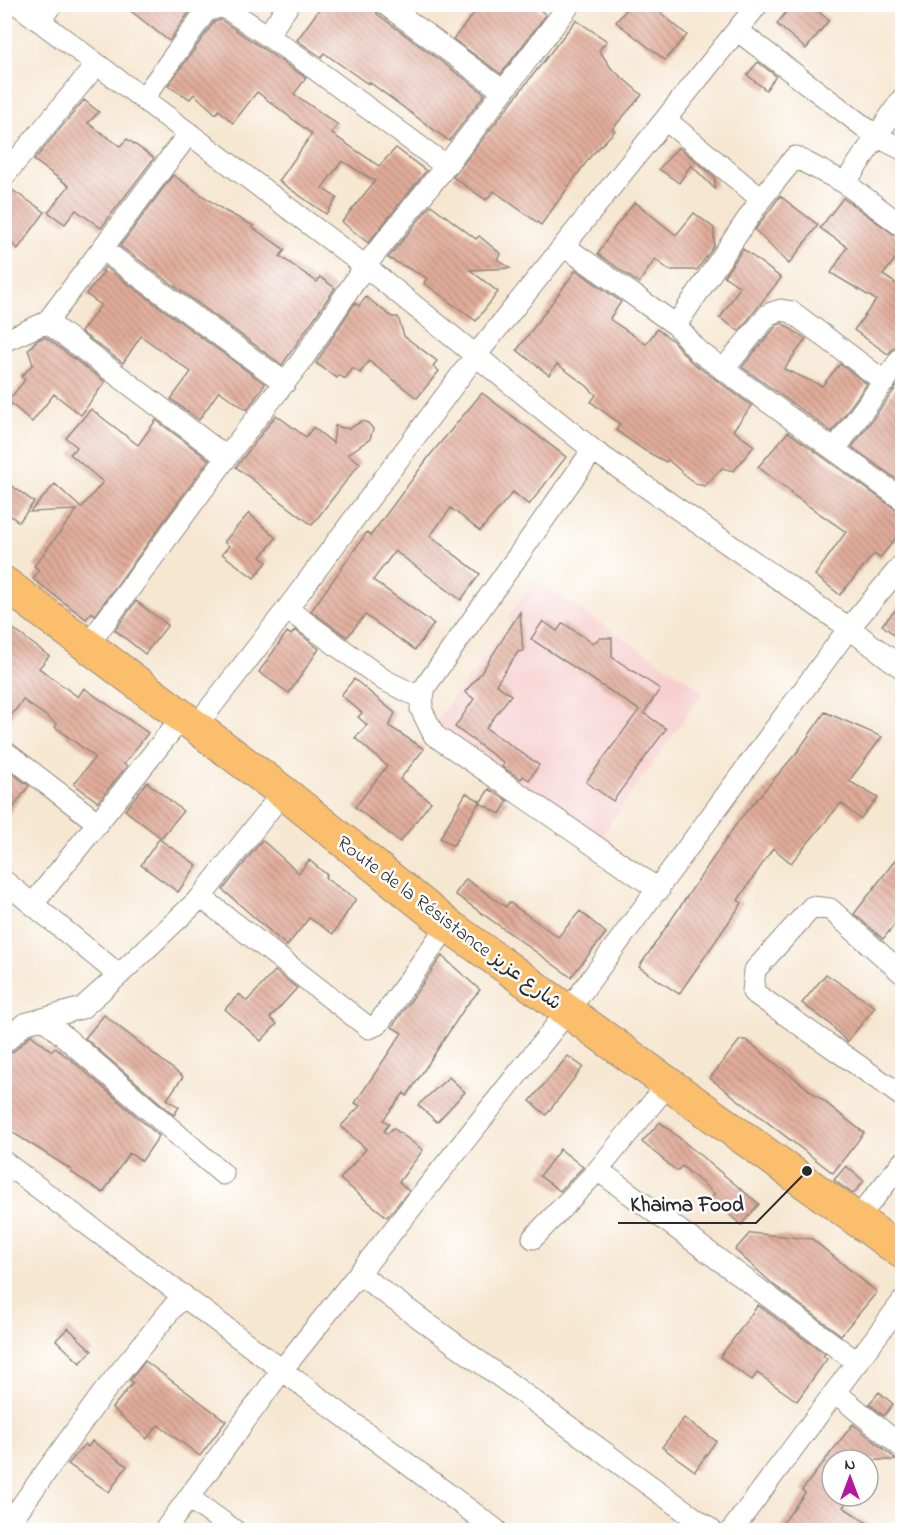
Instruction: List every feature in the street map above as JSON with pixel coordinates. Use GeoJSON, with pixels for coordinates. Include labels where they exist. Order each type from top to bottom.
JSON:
{"type":"FeatureCollection","features":[{"type":"Feature","properties":{"kind":"main road","name":"Route de la Résistance شارع عزيز"},"geometry":{"type":"LineString","coordinates":[[4,583],[190,721],[448,925],[903,1252]]}},
{"type":"Feature","properties":{"kind":"street"},"geometry":{"type":"LineString","coordinates":[[17,4],[46,13],[97,64],[365,266],[593,450],[903,668]]}},
{"type":"Feature","properties":{"kind":"street"},"geometry":{"type":"LineString","coordinates":[[268,35],[289,4]]}},
{"type":"Feature","properties":{"kind":"street"},"geometry":{"type":"LineString","coordinates":[[385,4],[503,91]]}},
{"type":"Feature","properties":{"kind":"street"},"geometry":{"type":"LineString","coordinates":[[33,904],[98,823],[287,609],[476,355],[758,4]]}},
{"type":"Feature","properties":{"kind":"street"},"geometry":{"type":"LineString","coordinates":[[143,99],[206,11],[223,6],[268,35],[446,166]]}},
{"type":"Feature","properties":{"kind":"street"},"geometry":{"type":"LineString","coordinates":[[88,645],[226,457],[285,383],[365,266],[446,166],[564,7]]}},
{"type":"Feature","properties":{"kind":"street"},"geometry":{"type":"LineString","coordinates":[[738,30],[876,136],[903,149]]}},
{"type":"Feature","properties":{"kind":"street"},"geometry":{"type":"LineString","coordinates":[[6,172],[97,64]]}},
{"type":"Feature","properties":{"kind":"street"},"geometry":{"type":"LineString","coordinates":[[845,183],[903,99]]}},
{"type":"Feature","properties":{"kind":"street"},"geometry":{"type":"LineString","coordinates":[[666,120],[761,199]]}},
{"type":"Feature","properties":{"kind":"street"},"geometry":{"type":"LineString","coordinates":[[4,341],[47,322],[189,134]]}},
{"type":"Feature","properties":{"kind":"street"},"geometry":{"type":"LineString","coordinates":[[676,325],[761,199],[795,157],[845,183],[903,226]]}},
{"type":"Feature","properties":{"kind":"street"},"geometry":{"type":"LineString","coordinates":[[564,246],[676,325],[698,351],[903,500]]}},
{"type":"Feature","properties":{"kind":"street"},"geometry":{"type":"LineString","coordinates":[[102,249],[285,383]]}},
{"type":"Feature","properties":{"kind":"street"},"geometry":{"type":"LineString","coordinates":[[723,370],[769,314],[781,310],[792,312],[885,381]]}},
{"type":"Feature","properties":{"kind":"street"},"geometry":{"type":"LineString","coordinates":[[47,322],[226,457]]}},
{"type":"Feature","properties":{"kind":"street"},"geometry":{"type":"LineString","coordinates":[[835,449],[903,357]]}},
{"type":"Feature","properties":{"kind":"street"},"geometry":{"type":"LineString","coordinates":[[593,450],[425,687],[421,698],[424,720],[434,735],[659,890]]}},
{"type":"Feature","properties":{"kind":"street"},"geometry":{"type":"LineString","coordinates":[[165,1530],[282,1370],[567,1012],[659,890],[849,628],[903,565]]}},
{"type":"Feature","properties":{"kind":"street"},"geometry":{"type":"LineString","coordinates":[[287,609],[384,680],[421,698]]}},
{"type":"Feature","properties":{"kind":"street"},"geometry":{"type":"LineString","coordinates":[[4,752],[98,823]]}},
{"type":"Feature","properties":{"kind":"street"},"geometry":{"type":"LineString","coordinates":[[4,1043],[24,1024],[82,1008],[119,975],[201,897],[282,792]]}},
{"type":"Feature","properties":{"kind":"street"},"geometry":{"type":"LineString","coordinates":[[4,881],[119,975]]}},
{"type":"Feature","properties":{"kind":"street"},"geometry":{"type":"LineString","coordinates":[[201,897],[369,1028],[378,1024],[448,925]]}},
{"type":"Feature","properties":{"kind":"street"},"geometry":{"type":"LineString","coordinates":[[903,973],[831,909],[812,907],[755,970],[753,992],[903,1096]]}},
{"type":"Feature","properties":{"kind":"street"},"geometry":{"type":"LineString","coordinates":[[44,1019],[223,1174]]}},
{"type":"Feature","properties":{"kind":"street"},"geometry":{"type":"LineString","coordinates":[[533,1238],[598,1170],[668,1084]]}},
{"type":"Feature","properties":{"kind":"street"},"geometry":{"type":"LineString","coordinates":[[857,1220],[903,1163]]}},
{"type":"Feature","properties":{"kind":"street"},"geometry":{"type":"LineString","coordinates":[[6,1166],[183,1295],[496,1530]]}},
{"type":"Feature","properties":{"kind":"street"},"geometry":{"type":"LineString","coordinates":[[598,1170],[858,1363]]}},
{"type":"Feature","properties":{"kind":"street"},"geometry":{"type":"LineString","coordinates":[[359,1274],[711,1530]]}},
{"type":"Feature","properties":{"kind":"street"},"geometry":{"type":"LineString","coordinates":[[4,1530],[12,1504],[183,1295]]}},
{"type":"Feature","properties":{"kind":"street"},"geometry":{"type":"LineString","coordinates":[[732,1530],[903,1302]]}},
{"type":"Feature","properties":{"kind":"street"},"geometry":{"type":"LineString","coordinates":[[836,1393],[903,1447]]}},
{"type":"Feature","properties":{"kind":"street"},"geometry":{"type":"LineString","coordinates":[[189,1498],[234,1530]]}},
{"type":"Feature","properties":{"kind":"shaded area"},"geometry":{"type":"Polygon","coordinates":[[[536,581],[704,691],[600,838],[435,722],[510,623],[508,616],[536,581]]]}},
{"type":"Feature","properties":{"kind":"building"},"geometry":{"type":"Polygon","coordinates":[[[122,4],[195,4],[169,41],[122,4]]]}},
{"type":"Feature","properties":{"kind":"building"},"geometry":{"type":"Polygon","coordinates":[[[323,4],[373,4],[377,14],[485,94],[449,141],[369,82],[368,84],[324,53],[321,57],[297,40],[323,4]]]}},
{"type":"Feature","properties":{"kind":"building"},"geometry":{"type":"Polygon","coordinates":[[[482,4],[533,4],[546,15],[501,74],[453,39],[482,4]]]}},
{"type":"Feature","properties":{"kind":"building"},"geometry":{"type":"Polygon","coordinates":[[[631,4],[650,4],[687,35],[665,60],[616,22],[631,4]]]}},
{"type":"Feature","properties":{"kind":"building"},"geometry":{"type":"Polygon","coordinates":[[[792,4],[809,4],[829,20],[806,49],[777,24],[792,4]]]}},
{"type":"Feature","properties":{"kind":"building"},"geometry":{"type":"Polygon","coordinates":[[[221,20],[306,78],[294,94],[338,125],[331,133],[379,166],[396,148],[426,171],[368,243],[342,222],[375,181],[342,161],[322,188],[337,198],[326,214],[279,181],[312,134],[257,92],[233,123],[219,110],[216,114],[194,94],[190,99],[168,86],[214,22],[221,20]]]}},
{"type":"Feature","properties":{"kind":"building"},"geometry":{"type":"Polygon","coordinates":[[[576,20],[607,41],[599,50],[611,68],[642,95],[612,129],[615,131],[590,157],[541,225],[494,191],[486,200],[453,177],[576,20]]]}},
{"type":"Feature","properties":{"kind":"building"},"geometry":{"type":"Polygon","coordinates":[[[758,62],[776,76],[766,90],[747,75],[758,62]]]}},
{"type":"Feature","properties":{"kind":"building"},"geometry":{"type":"Polygon","coordinates":[[[84,100],[99,112],[88,123],[120,146],[127,139],[154,158],[101,228],[76,210],[65,224],[48,212],[69,186],[34,160],[84,100]]]}},
{"type":"Feature","properties":{"kind":"building"},"geometry":{"type":"Polygon","coordinates":[[[678,147],[715,177],[715,189],[691,165],[679,183],[659,169],[678,147]]]}},
{"type":"Feature","properties":{"kind":"building"},"geometry":{"type":"Polygon","coordinates":[[[173,175],[225,211],[254,226],[252,227],[285,250],[280,256],[317,282],[320,277],[335,288],[282,365],[120,246],[173,175]]]}},
{"type":"Feature","properties":{"kind":"building"},"geometry":{"type":"Polygon","coordinates":[[[4,188],[9,188],[45,212],[18,249],[4,238],[4,188]]]}},
{"type":"Feature","properties":{"kind":"building"},"geometry":{"type":"Polygon","coordinates":[[[780,196],[818,225],[789,264],[755,230],[780,196]]]}},
{"type":"Feature","properties":{"kind":"building"},"geometry":{"type":"Polygon","coordinates":[[[843,198],[903,241],[903,249],[883,275],[903,288],[903,344],[896,346],[888,354],[854,330],[876,300],[831,273],[847,247],[820,228],[843,198]]]}},
{"type":"Feature","properties":{"kind":"building"},"geometry":{"type":"Polygon","coordinates":[[[635,202],[676,235],[694,213],[714,228],[714,246],[697,270],[669,270],[655,259],[639,283],[598,254],[614,228],[635,202]]]}},
{"type":"Feature","properties":{"kind":"building"},"geometry":{"type":"Polygon","coordinates":[[[431,205],[476,239],[479,236],[501,254],[497,259],[510,268],[470,270],[498,292],[476,321],[424,283],[427,278],[388,258],[431,205]]]}},
{"type":"Feature","properties":{"kind":"building"},"geometry":{"type":"Polygon","coordinates":[[[743,249],[781,278],[739,331],[720,318],[740,287],[724,276],[743,249]]]}},
{"type":"Feature","properties":{"kind":"building"},"geometry":{"type":"Polygon","coordinates":[[[105,267],[265,384],[247,410],[219,391],[199,420],[171,399],[191,372],[141,336],[123,363],[81,332],[101,305],[86,294],[104,272],[102,271],[105,267]]]}},
{"type":"Feature","properties":{"kind":"building"},"geometry":{"type":"Polygon","coordinates":[[[576,270],[621,302],[610,318],[611,320],[646,344],[657,329],[672,340],[690,361],[752,406],[733,430],[754,446],[734,471],[722,468],[705,486],[696,484],[668,460],[666,462],[644,450],[616,430],[620,424],[591,402],[596,395],[587,386],[557,364],[549,375],[517,350],[576,270]]]}},
{"type":"Feature","properties":{"kind":"building"},"geometry":{"type":"Polygon","coordinates":[[[366,297],[392,317],[398,317],[404,336],[437,361],[433,366],[439,371],[417,398],[369,361],[360,373],[353,368],[345,379],[339,375],[337,378],[316,363],[355,303],[359,306],[366,297]]]}},
{"type":"Feature","properties":{"kind":"building"},"geometry":{"type":"Polygon","coordinates":[[[782,323],[806,339],[784,369],[822,386],[840,364],[867,384],[832,432],[742,367],[777,325],[782,323]]]}},
{"type":"Feature","properties":{"kind":"building"},"geometry":{"type":"Polygon","coordinates":[[[45,337],[105,382],[81,415],[54,394],[32,422],[8,401],[25,380],[21,377],[33,364],[28,350],[37,340],[45,337]]]}},
{"type":"Feature","properties":{"kind":"building"},"geometry":{"type":"Polygon","coordinates":[[[903,378],[903,484],[852,447],[903,378]]]}},
{"type":"Feature","properties":{"kind":"building"},"geometry":{"type":"Polygon","coordinates":[[[482,393],[566,457],[529,505],[513,492],[480,531],[451,508],[430,536],[480,574],[461,600],[395,551],[373,580],[434,624],[415,650],[365,615],[347,637],[311,611],[367,532],[371,535],[431,454],[482,393]]]}},
{"type":"Feature","properties":{"kind":"building"},"geometry":{"type":"Polygon","coordinates":[[[91,409],[138,445],[156,420],[209,460],[95,615],[92,612],[86,619],[33,579],[39,570],[34,566],[77,510],[30,512],[55,484],[81,508],[103,482],[70,454],[77,447],[66,438],[91,409]]]}},
{"type":"Feature","properties":{"kind":"building"},"geometry":{"type":"Polygon","coordinates":[[[276,415],[306,437],[313,427],[333,443],[335,426],[349,429],[362,421],[368,423],[373,429],[370,439],[348,454],[360,463],[312,525],[236,467],[276,415]]]}},
{"type":"Feature","properties":{"kind":"building"},"geometry":{"type":"Polygon","coordinates":[[[788,432],[895,509],[903,511],[903,529],[880,558],[874,554],[840,595],[815,575],[846,532],[790,493],[758,467],[788,432]]]}},
{"type":"Feature","properties":{"kind":"building"},"geometry":{"type":"Polygon","coordinates":[[[4,480],[34,502],[19,522],[4,511],[4,480]]]}},
{"type":"Feature","properties":{"kind":"building"},"geometry":{"type":"Polygon","coordinates":[[[249,513],[276,538],[261,557],[267,562],[254,578],[222,554],[229,546],[224,542],[249,513]]]}},
{"type":"Feature","properties":{"kind":"building"},"geometry":{"type":"Polygon","coordinates":[[[136,601],[168,625],[145,654],[115,630],[136,601]]]}},
{"type":"Feature","properties":{"kind":"building"},"geometry":{"type":"Polygon","coordinates":[[[903,602],[903,642],[882,625],[903,602]]]}},
{"type":"Feature","properties":{"kind":"building"},"geometry":{"type":"Polygon","coordinates":[[[520,612],[523,651],[518,652],[496,684],[511,695],[486,728],[539,765],[529,780],[523,776],[521,779],[502,767],[504,763],[455,727],[474,699],[465,692],[481,673],[520,612]]]}},
{"type":"Feature","properties":{"kind":"building"},"geometry":{"type":"Polygon","coordinates":[[[543,621],[557,631],[563,623],[593,643],[600,638],[612,638],[612,657],[660,689],[644,713],[666,729],[613,801],[586,782],[639,710],[531,639],[543,621]]]}},
{"type":"Feature","properties":{"kind":"building"},"geometry":{"type":"Polygon","coordinates":[[[4,622],[49,656],[39,668],[78,697],[84,688],[148,733],[124,764],[127,766],[98,802],[74,784],[95,757],[55,727],[57,724],[23,700],[4,725],[4,622]]]}},
{"type":"Feature","properties":{"kind":"building"},"geometry":{"type":"Polygon","coordinates":[[[295,630],[319,649],[289,693],[259,672],[287,632],[291,635],[295,630]]]}},
{"type":"Feature","properties":{"kind":"building"},"geometry":{"type":"Polygon","coordinates":[[[354,679],[395,713],[389,726],[424,749],[400,779],[431,802],[400,842],[355,807],[387,766],[355,738],[367,725],[358,717],[362,713],[341,695],[354,679]]]}},
{"type":"Feature","properties":{"kind":"building"},"geometry":{"type":"Polygon","coordinates":[[[825,712],[882,737],[849,781],[878,798],[860,819],[841,803],[791,863],[773,848],[738,900],[742,903],[679,994],[639,967],[739,820],[798,751],[825,712]]]}},
{"type":"Feature","properties":{"kind":"building"},"geometry":{"type":"Polygon","coordinates":[[[4,767],[29,786],[4,820],[4,767]]]}},
{"type":"Feature","properties":{"kind":"building"},"geometry":{"type":"Polygon","coordinates":[[[147,782],[183,811],[161,838],[125,810],[147,782]]]}},
{"type":"Feature","properties":{"kind":"building"},"geometry":{"type":"Polygon","coordinates":[[[489,789],[508,801],[500,814],[480,803],[489,789]]]}},
{"type":"Feature","properties":{"kind":"building"},"geometry":{"type":"Polygon","coordinates":[[[466,793],[480,801],[453,846],[440,838],[466,793]]]}},
{"type":"Feature","properties":{"kind":"building"},"geometry":{"type":"Polygon","coordinates":[[[159,839],[197,865],[178,892],[141,865],[159,839]]]}},
{"type":"Feature","properties":{"kind":"building"},"geometry":{"type":"Polygon","coordinates":[[[262,840],[299,873],[309,860],[327,875],[325,878],[356,899],[333,934],[309,918],[287,946],[223,890],[262,840]]]}},
{"type":"Feature","properties":{"kind":"building"},"geometry":{"type":"Polygon","coordinates":[[[903,850],[903,914],[883,939],[854,914],[903,850]]]}},
{"type":"Feature","properties":{"kind":"building"},"geometry":{"type":"Polygon","coordinates":[[[466,879],[506,907],[509,902],[558,937],[580,911],[606,933],[571,977],[455,894],[466,879]]]}},
{"type":"Feature","properties":{"kind":"building"},"geometry":{"type":"Polygon","coordinates":[[[442,956],[480,990],[466,1006],[407,1096],[404,1093],[383,1120],[389,1124],[384,1131],[387,1134],[393,1128],[423,1150],[399,1182],[409,1191],[387,1217],[340,1179],[366,1149],[341,1126],[360,1106],[355,1103],[402,1033],[392,1027],[442,956]]]}},
{"type":"Feature","properties":{"kind":"building"},"geometry":{"type":"Polygon","coordinates":[[[275,971],[297,988],[270,1018],[277,1024],[261,1041],[225,1009],[239,994],[247,1001],[275,971]]]}},
{"type":"Feature","properties":{"kind":"building"},"geometry":{"type":"Polygon","coordinates":[[[826,974],[875,1007],[847,1042],[829,1023],[802,1003],[826,974]]]}},
{"type":"Feature","properties":{"kind":"building"},"geometry":{"type":"Polygon","coordinates":[[[104,1015],[183,1077],[167,1099],[179,1107],[174,1115],[85,1038],[104,1015]]]}},
{"type":"Feature","properties":{"kind":"building"},"geometry":{"type":"Polygon","coordinates":[[[31,1035],[52,1051],[55,1048],[69,1058],[159,1136],[142,1161],[129,1153],[103,1193],[71,1172],[72,1170],[4,1127],[4,1055],[13,1052],[31,1035]]]}},
{"type":"Feature","properties":{"kind":"building"},"geometry":{"type":"Polygon","coordinates":[[[740,1040],[746,1040],[864,1133],[833,1173],[710,1078],[740,1040]]]}},
{"type":"Feature","properties":{"kind":"building"},"geometry":{"type":"Polygon","coordinates":[[[568,1056],[583,1067],[546,1115],[530,1101],[568,1056]]]}},
{"type":"Feature","properties":{"kind":"building"},"geometry":{"type":"Polygon","coordinates":[[[449,1077],[465,1092],[437,1122],[418,1105],[449,1077]]]}},
{"type":"Feature","properties":{"kind":"building"},"geometry":{"type":"Polygon","coordinates":[[[660,1122],[759,1204],[741,1225],[711,1198],[715,1194],[682,1166],[677,1171],[642,1142],[660,1122]]]}},
{"type":"Feature","properties":{"kind":"building"},"geometry":{"type":"Polygon","coordinates":[[[560,1149],[583,1167],[560,1191],[540,1176],[560,1149]]]}},
{"type":"Feature","properties":{"kind":"building"},"geometry":{"type":"Polygon","coordinates":[[[846,1166],[864,1181],[853,1194],[834,1180],[846,1166]]]}},
{"type":"Feature","properties":{"kind":"building"},"geometry":{"type":"Polygon","coordinates":[[[750,1233],[812,1239],[877,1292],[841,1335],[774,1285],[735,1250],[750,1233]]]}},
{"type":"Feature","properties":{"kind":"building"},"geometry":{"type":"Polygon","coordinates":[[[758,1305],[825,1354],[823,1356],[827,1359],[797,1401],[757,1373],[752,1380],[720,1357],[758,1305]]]}},
{"type":"Feature","properties":{"kind":"building"},"geometry":{"type":"Polygon","coordinates":[[[68,1328],[92,1351],[80,1363],[56,1340],[68,1328]]]}},
{"type":"Feature","properties":{"kind":"building"},"geometry":{"type":"Polygon","coordinates":[[[145,1361],[226,1421],[200,1456],[158,1425],[147,1439],[112,1408],[133,1383],[130,1380],[145,1361]]]}},
{"type":"Feature","properties":{"kind":"building"},"geometry":{"type":"Polygon","coordinates":[[[879,1392],[893,1404],[884,1416],[869,1404],[879,1392]]]}},
{"type":"Feature","properties":{"kind":"building"},"geometry":{"type":"Polygon","coordinates":[[[684,1418],[716,1441],[695,1471],[662,1447],[684,1418]]]}},
{"type":"Feature","properties":{"kind":"building"},"geometry":{"type":"Polygon","coordinates":[[[853,1424],[897,1460],[880,1460],[880,1448],[834,1448],[853,1424]]]}},
{"type":"Feature","properties":{"kind":"building"},"geometry":{"type":"Polygon","coordinates":[[[92,1441],[127,1466],[109,1492],[68,1464],[85,1444],[88,1447],[92,1441]]]}},
{"type":"Feature","properties":{"kind":"building"},"geometry":{"type":"Polygon","coordinates":[[[820,1467],[820,1508],[845,1508],[878,1530],[778,1530],[805,1493],[802,1490],[820,1467]]]}},
{"type":"Feature","properties":{"kind":"place","name":"Khaima Food"},"geometry":{"type":"Point","coordinates":[807,1171]}}]}
